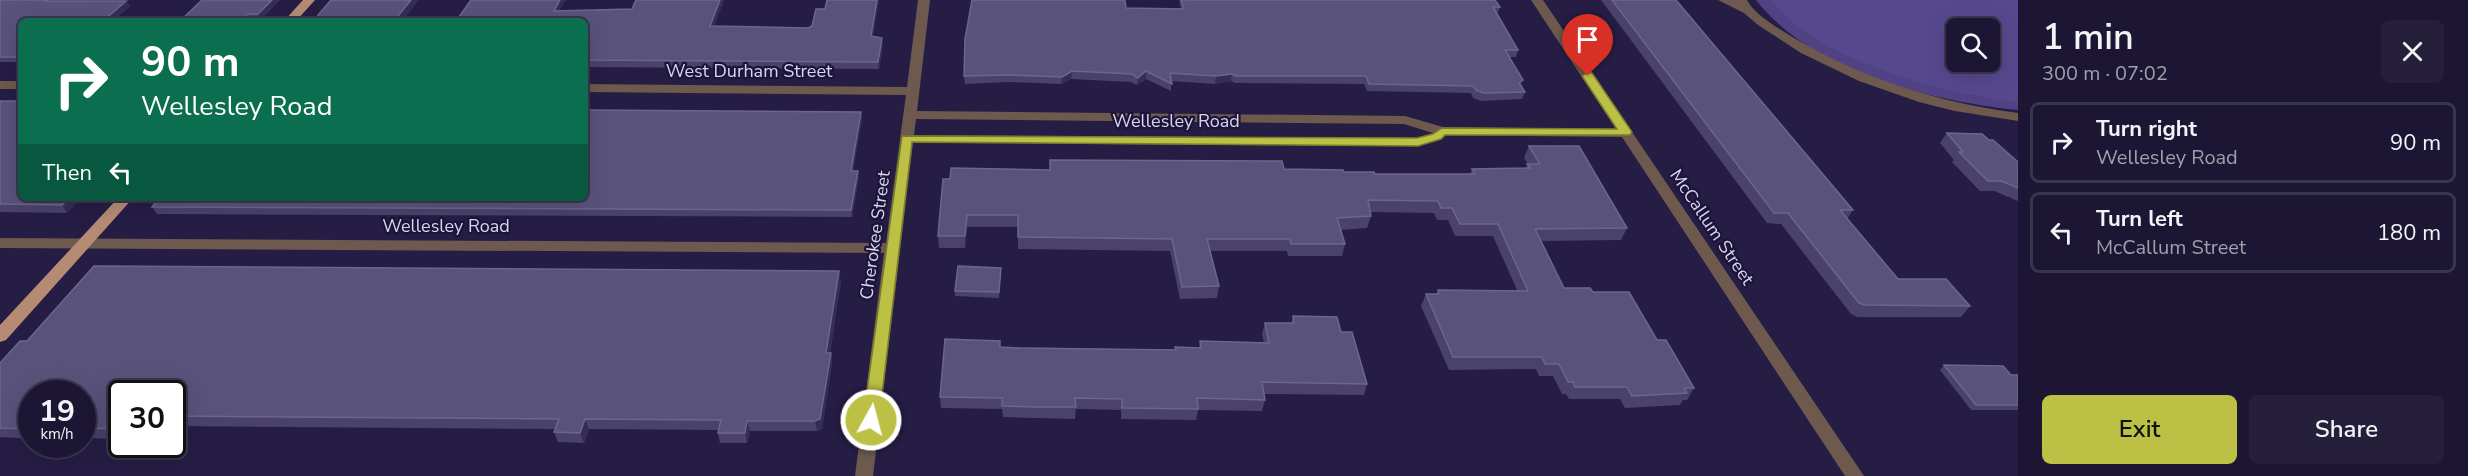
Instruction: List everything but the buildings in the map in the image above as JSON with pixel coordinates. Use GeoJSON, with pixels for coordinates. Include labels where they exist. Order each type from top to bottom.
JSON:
{"type":"FeatureCollection","features":[{"type":"Feature","properties":{"kind":"main road"},"geometry":{"type":"LineString","coordinates":[[293,18],[309,0]]}},
{"type":"Feature","properties":{"kind":"main road"},"geometry":{"type":"LineString","coordinates":[[0,336],[123,201]]}},
{"type":"Feature","properties":{"kind":"street","name":"Cherokee Street"},"geometry":{"type":"LineString","coordinates":[[864,476],[924,0]]}},
{"type":"Feature","properties":{"kind":"street","name":"McCallum Street"},"geometry":{"type":"LineString","coordinates":[[1537,0],[1855,476]]}},
{"type":"Feature","properties":{"kind":"street"},"geometry":{"type":"LineString","coordinates":[[1724,0],[1744,5],[1810,53],[1876,84],[1952,107],[2018,117]]}},
{"type":"Feature","properties":{"kind":"street"},"geometry":{"type":"LineString","coordinates":[[0,85],[18,85]]}},
{"type":"Feature","properties":{"kind":"street","name":"West Durham Street"},"geometry":{"type":"LineString","coordinates":[[588,88],[913,90]]}},
{"type":"Feature","properties":{"kind":"street","name":"Wellesley Road"},"geometry":{"type":"LineString","coordinates":[[910,115],[1405,120],[1442,131],[1625,132]]}},
{"type":"Feature","properties":{"kind":"street","name":"Wellesley Road"},"geometry":{"type":"LineString","coordinates":[[907,139],[1418,142],[1437,136],[1442,131]]}},
{"type":"Feature","properties":{"kind":"street","name":"Wellesley Road"},"geometry":{"type":"LineString","coordinates":[[0,243],[892,248]]}},
{"type":"Feature","properties":{"kind":"shaded area"},"geometry":{"type":"Polygon","coordinates":[[[1756,0],[2018,0],[2018,110],[1984,106],[1912,90],[1876,79],[1808,46],[1780,25],[1756,0]]]}},
{"type":"Feature","properties":{"kind":"shaded area"},"geometry":{"type":"Polygon","coordinates":[[[1771,0],[2018,0],[2018,102],[1956,92],[1884,71],[1818,40],[1791,21],[1771,0]]]}},
{"type":"Feature","properties":{"kind":"route"},"geometry":{"type":"LineString","coordinates":[[871,420],[907,139],[1418,142],[1429,140],[1442,131],[1625,132],[1588,76]]}}]}
